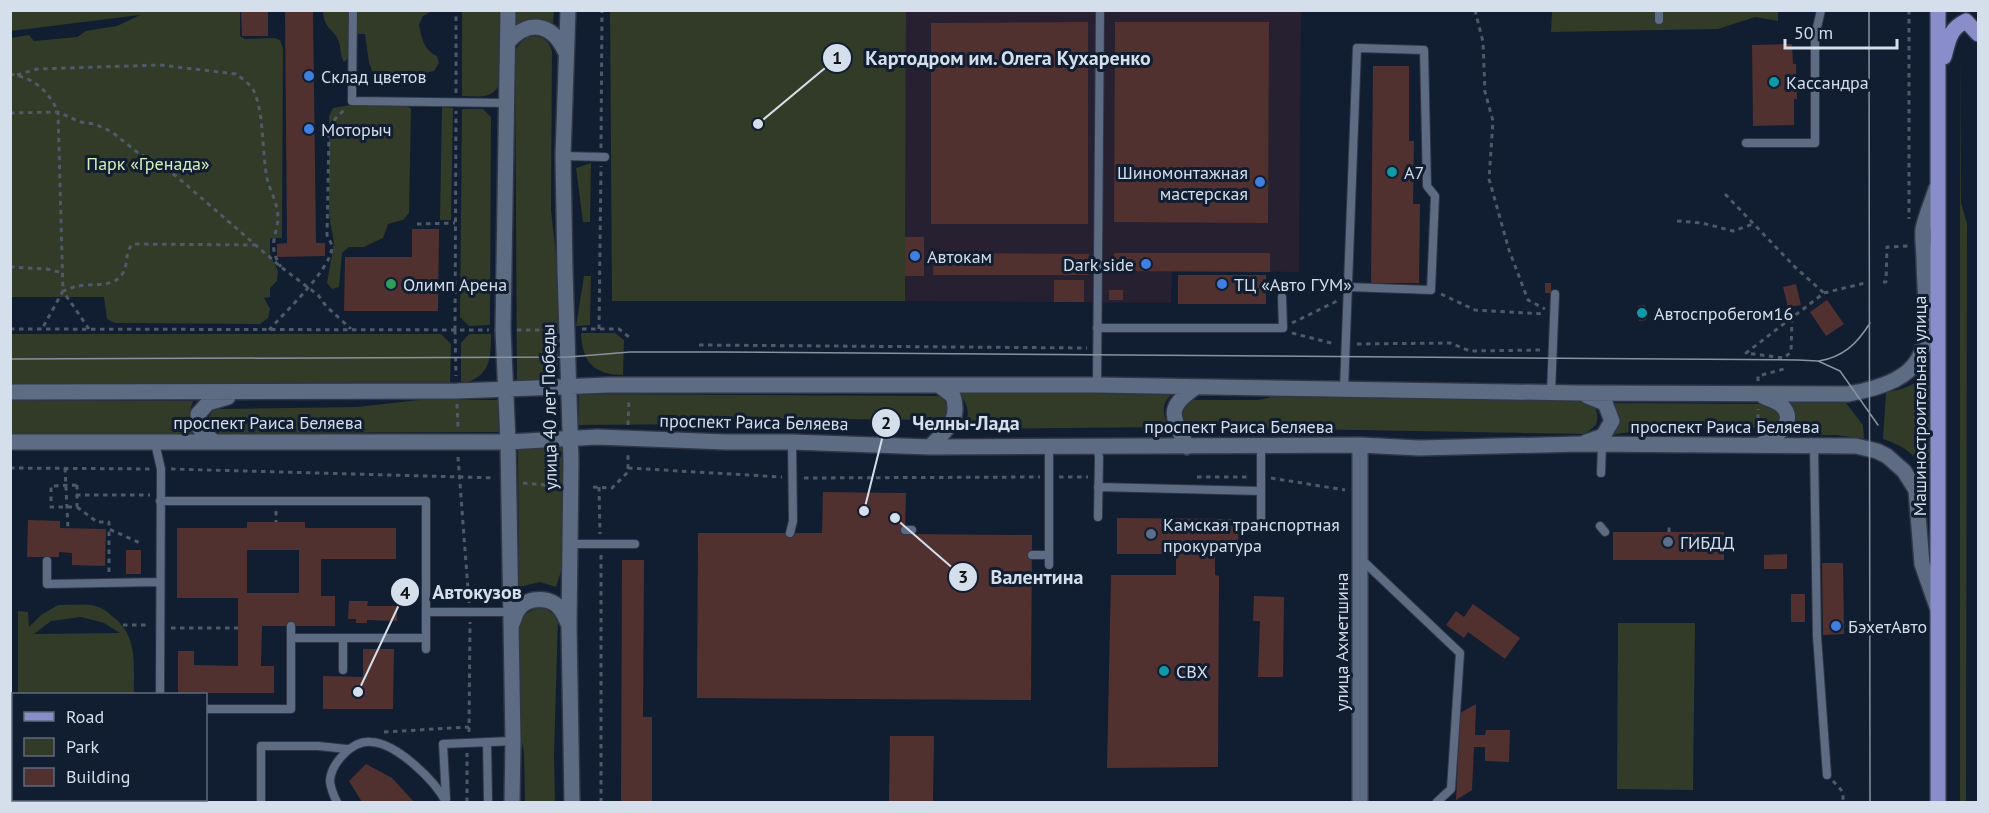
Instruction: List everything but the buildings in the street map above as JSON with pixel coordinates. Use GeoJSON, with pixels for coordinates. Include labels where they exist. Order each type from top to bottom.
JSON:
{"type":"FeatureCollection","features":[{"type":"Feature","properties":{"kind":"main road","name":"Машиностроительная улица"},"geometry":{"type":"LineString","coordinates":[[1938,10],[1938,802]]}},
{"type":"Feature","properties":{"kind":"main road"},"geometry":{"type":"LineString","coordinates":[[1938,74],[1949,37],[1956,26],[1966,21],[1978,34]]}},
{"type":"Feature","properties":{"kind":"street"},"geometry":{"type":"LineString","coordinates":[[508,10],[503,330],[508,442],[512,802]]}},
{"type":"Feature","properties":{"kind":"street","name":"улица 40 лет Победы"},"geometry":{"type":"LineString","coordinates":[[568,10],[564,156],[570,438],[569,626],[572,802]]}},
{"type":"Feature","properties":{"kind":"street"},"geometry":{"type":"LineString","coordinates":[[508,42],[517,32],[536,26],[554,36],[566,53]]}},
{"type":"Feature","properties":{"kind":"street","name":"проспект Раиса Беляева"},"geometry":{"type":"LineString","coordinates":[[10,392],[245,393],[506,390],[629,385],[1097,386],[1578,393],[1848,394],[1878,387],[1905,374],[1912,369],[1923,353],[1926,331],[1923,229],[1938,183]]}},
{"type":"Feature","properties":{"kind":"street"},"geometry":{"type":"LineString","coordinates":[[930,447],[955,419],[956,403],[953,396],[940,386]]}},
{"type":"Feature","properties":{"kind":"street"},"geometry":{"type":"LineString","coordinates":[[1187,447],[1173,418],[1175,406],[1183,396],[1196,387]]}},
{"type":"Feature","properties":{"kind":"street"},"geometry":{"type":"LineString","coordinates":[[213,441],[200,429],[198,414],[208,403],[245,393]]}},
{"type":"Feature","properties":{"kind":"street"},"geometry":{"type":"LineString","coordinates":[[1578,393],[1605,403],[1612,421],[1603,436],[1580,444]]}},
{"type":"Feature","properties":{"kind":"street"},"geometry":{"type":"LineString","coordinates":[[1757,446],[1777,436],[1787,421],[1787,413],[1780,405],[1758,394]]}},
{"type":"Feature","properties":{"kind":"street","name":"проспект Раиса Беляева"},"geometry":{"type":"LineString","coordinates":[[10,442],[508,442],[597,436],[930,447],[1360,445],[1419,448],[1580,444],[1757,446],[1776,451],[1814,445],[1856,446],[1887,456],[1904,471],[1916,490],[1922,564],[1938,610]]}},
{"type":"Feature","properties":{"kind":"street","name":"улица Ахметшина"},"geometry":{"type":"LineString","coordinates":[[1360,445],[1360,802]]}},
{"type":"Feature","properties":{"kind":"street"},"geometry":{"type":"LineString","coordinates":[[510,629],[518,609],[528,601],[542,599],[552,602],[561,609],[569,626]]}},
{"type":"Feature","properties":{"kind":"lane"},"geometry":{"type":"LineString","coordinates":[[353,10],[352,101],[429,104],[508,103]]}},
{"type":"Feature","properties":{"kind":"lane"},"geometry":{"type":"LineString","coordinates":[[1097,386],[1100,10]]}},
{"type":"Feature","properties":{"kind":"lane"},"geometry":{"type":"LineString","coordinates":[[1659,10],[1659,20]]}},
{"type":"Feature","properties":{"kind":"lane"},"geometry":{"type":"LineString","coordinates":[[1746,143],[1815,142],[1815,36],[1821,10]]}},
{"type":"Feature","properties":{"kind":"lane"},"geometry":{"type":"LineString","coordinates":[[1344,389],[1357,48],[1424,50],[1427,186],[1435,196],[1431,290],[1348,292]]}},
{"type":"Feature","properties":{"kind":"lane"},"geometry":{"type":"LineString","coordinates":[[564,156],[603,157]]}},
{"type":"Feature","properties":{"kind":"lane"},"geometry":{"type":"LineString","coordinates":[[1551,392],[1555,294]]}},
{"type":"Feature","properties":{"kind":"lane"},"geometry":{"type":"LineString","coordinates":[[1097,328],[1283,328],[1282,297]]}},
{"type":"Feature","properties":{"kind":"lane"},"geometry":{"type":"LineString","coordinates":[[792,442],[794,533]]}},
{"type":"Feature","properties":{"kind":"lane"},"geometry":{"type":"LineString","coordinates":[[155,443],[160,469],[160,693]]}},
{"type":"Feature","properties":{"kind":"lane"},"geometry":{"type":"LineString","coordinates":[[1049,445],[1049,565]]}},
{"type":"Feature","properties":{"kind":"lane"},"geometry":{"type":"LineString","coordinates":[[1601,473],[1602,445]]}},
{"type":"Feature","properties":{"kind":"lane"},"geometry":{"type":"LineString","coordinates":[[1814,445],[1817,636],[1827,775]]}},
{"type":"Feature","properties":{"kind":"lane"},"geometry":{"type":"LineString","coordinates":[[1097,446],[1098,518]]}},
{"type":"Feature","properties":{"kind":"lane"},"geometry":{"type":"LineString","coordinates":[[1261,447],[1262,519]]}},
{"type":"Feature","properties":{"kind":"lane"},"geometry":{"type":"LineString","coordinates":[[1098,488],[1261,491]]}},
{"type":"Feature","properties":{"kind":"lane"},"geometry":{"type":"LineString","coordinates":[[160,498],[426,501],[426,649]]}},
{"type":"Feature","properties":{"kind":"lane"},"geometry":{"type":"LineString","coordinates":[[571,544],[635,544]]}},
{"type":"Feature","properties":{"kind":"lane"},"geometry":{"type":"LineString","coordinates":[[1032,555],[1049,555]]}},
{"type":"Feature","properties":{"kind":"lane"},"geometry":{"type":"LineString","coordinates":[[1360,558],[1460,653],[1451,789],[1437,802]]}},
{"type":"Feature","properties":{"kind":"lane"},"geometry":{"type":"LineString","coordinates":[[47,561],[47,584],[160,582]]}},
{"type":"Feature","properties":{"kind":"lane"},"geometry":{"type":"LineString","coordinates":[[426,612],[510,612]]}},
{"type":"Feature","properties":{"kind":"lane"},"geometry":{"type":"LineString","coordinates":[[207,709],[291,709],[291,626]]}},
{"type":"Feature","properties":{"kind":"lane"},"geometry":{"type":"LineString","coordinates":[[291,638],[426,638]]}},
{"type":"Feature","properties":{"kind":"lane"},"geometry":{"type":"LineString","coordinates":[[343,638],[344,670]]}},
{"type":"Feature","properties":{"kind":"lane"},"geometry":{"type":"LineString","coordinates":[[261,802],[261,746],[347,748],[369,741],[384,744],[398,752],[439,790],[446,802]]}},
{"type":"Feature","properties":{"kind":"lane"},"geometry":{"type":"LineString","coordinates":[[446,802],[443,744],[513,741]]}},
{"type":"Feature","properties":{"kind":"lane"},"geometry":{"type":"LineString","coordinates":[[487,742],[488,802]]}},
{"type":"Feature","properties":{"kind":"lane"},"geometry":{"type":"LineString","coordinates":[[337,802],[330,780],[347,748]]}},
{"type":"Feature","properties":{"kind":"path"},"geometry":{"type":"LineString","coordinates":[[456,10],[455,330],[457,384]]}},
{"type":"Feature","properties":{"kind":"path"},"geometry":{"type":"LineString","coordinates":[[599,329],[603,157],[602,10]]}},
{"type":"Feature","properties":{"kind":"path"},"geometry":{"type":"LineString","coordinates":[[1475,10],[1483,42],[1485,92],[1493,120],[1489,179],[1509,250],[1528,300],[1554,314]]}},
{"type":"Feature","properties":{"kind":"path"},"geometry":{"type":"LineString","coordinates":[[1909,10],[1909,223]]}},
{"type":"Feature","properties":{"kind":"path"},"geometry":{"type":"LineString","coordinates":[[16,75],[46,69],[160,65],[236,74],[246,81],[255,93],[267,180],[277,208],[278,224],[273,237],[274,255],[281,267]]}},
{"type":"Feature","properties":{"kind":"path"},"geometry":{"type":"LineString","coordinates":[[10,74],[33,80],[45,90],[58,112],[63,291],[42,329]]}},
{"type":"Feature","properties":{"kind":"path"},"geometry":{"type":"LineString","coordinates":[[269,330],[308,287],[326,265],[330,256],[332,244],[327,235],[329,134],[335,119],[352,101]]}},
{"type":"Feature","properties":{"kind":"path"},"geometry":{"type":"LineString","coordinates":[[10,113],[58,112],[112,132],[137,152],[176,176],[281,267],[308,287],[352,330]]}},
{"type":"Feature","properties":{"kind":"path"},"geometry":{"type":"LineString","coordinates":[[1725,194],[1795,267],[1824,293]]}},
{"type":"Feature","properties":{"kind":"path"},"geometry":{"type":"LineString","coordinates":[[1677,221],[1702,223],[1733,231],[1754,224]]}},
{"type":"Feature","properties":{"kind":"path"},"geometry":{"type":"LineString","coordinates":[[417,224],[455,223]]}},
{"type":"Feature","properties":{"kind":"path"},"geometry":{"type":"LineString","coordinates":[[1883,282],[1886,282],[1887,247],[1909,247],[1909,235]]}},
{"type":"Feature","properties":{"kind":"path"},"geometry":{"type":"LineString","coordinates":[[63,291],[76,286],[100,285],[116,280],[124,271],[129,247],[133,244],[255,245]]}},
{"type":"Feature","properties":{"kind":"path"},"geometry":{"type":"LineString","coordinates":[[10,267],[47,269],[63,273]]}},
{"type":"Feature","properties":{"kind":"path"},"geometry":{"type":"LineString","coordinates":[[1792,318],[1791,352],[1784,358],[1746,353],[1824,293],[1865,283]]}},
{"type":"Feature","properties":{"kind":"path"},"geometry":{"type":"LineString","coordinates":[[1431,290],[1475,310],[1554,314]]}},
{"type":"Feature","properties":{"kind":"path"},"geometry":{"type":"LineString","coordinates":[[63,291],[88,329]]}},
{"type":"Feature","properties":{"kind":"path"},"geometry":{"type":"LineString","coordinates":[[1283,328],[1348,292]]}},
{"type":"Feature","properties":{"kind":"path"},"geometry":{"type":"LineString","coordinates":[[1283,328],[1305,337],[1334,344],[1450,343],[1470,351],[1553,350]]}},
{"type":"Feature","properties":{"kind":"path"},"geometry":{"type":"LineString","coordinates":[[10,329],[491,330]]}},
{"type":"Feature","properties":{"kind":"path"},"geometry":{"type":"LineString","coordinates":[[576,329],[619,329],[629,337]]}},
{"type":"Feature","properties":{"kind":"path"},"geometry":{"type":"LineString","coordinates":[[516,330],[559,330]]}},
{"type":"Feature","properties":{"kind":"path"},"geometry":{"type":"LineString","coordinates":[[699,345],[1098,348]]}},
{"type":"Feature","properties":{"kind":"path"},"geometry":{"type":"LineString","coordinates":[[1758,428],[1758,376],[1784,369]]}},
{"type":"Feature","properties":{"kind":"path"},"geometry":{"type":"LineString","coordinates":[[628,427],[629,385]]}},
{"type":"Feature","properties":{"kind":"path"},"geometry":{"type":"LineString","coordinates":[[457,400],[458,432]]}},
{"type":"Feature","properties":{"kind":"path"},"geometry":{"type":"LineString","coordinates":[[458,450],[470,612],[466,802]]}},
{"type":"Feature","properties":{"kind":"path"},"geometry":{"type":"LineString","coordinates":[[593,487],[612,488],[628,472],[628,455]]}},
{"type":"Feature","properties":{"kind":"path"},"geometry":{"type":"LineString","coordinates":[[10,468],[160,469],[500,478]]}},
{"type":"Feature","properties":{"kind":"path"},"geometry":{"type":"LineString","coordinates":[[65,468],[68,528]]}},
{"type":"Feature","properties":{"kind":"path"},"geometry":{"type":"LineString","coordinates":[[628,468],[793,478],[1098,477]]}},
{"type":"Feature","properties":{"kind":"path"},"geometry":{"type":"LineString","coordinates":[[1191,477],[1261,477],[1360,493]]}},
{"type":"Feature","properties":{"kind":"path"},"geometry":{"type":"LineString","coordinates":[[521,483],[563,486]]}},
{"type":"Feature","properties":{"kind":"path"},"geometry":{"type":"LineString","coordinates":[[76,507],[76,486],[51,486],[51,507],[76,507],[97,522],[109,522],[109,582]]}},
{"type":"Feature","properties":{"kind":"path"},"geometry":{"type":"LineString","coordinates":[[599,488],[601,802]]}},
{"type":"Feature","properties":{"kind":"path"},"geometry":{"type":"LineString","coordinates":[[76,495],[160,498]]}},
{"type":"Feature","properties":{"kind":"path"},"geometry":{"type":"LineString","coordinates":[[1669,526],[1669,532]]}},
{"type":"Feature","properties":{"kind":"path"},"geometry":{"type":"LineString","coordinates":[[109,529],[141,543]]}},
{"type":"Feature","properties":{"kind":"path"},"geometry":{"type":"LineString","coordinates":[[123,625],[238,628]]}},
{"type":"Feature","properties":{"kind":"path"},"geometry":{"type":"LineString","coordinates":[[379,732],[469,727]]}},
{"type":"Feature","properties":{"kind":"path"},"geometry":{"type":"LineString","coordinates":[[1827,775],[1843,792],[1843,802]]}},
{"type":"Feature","properties":{"kind":"shaded area"},"geometry":{"type":"Polygon","coordinates":[[[906,11],[1301,11],[1299,272],[1172,271],[1171,303],[905,301],[906,11]]]}},
{"type":"Feature","properties":{"kind":"green space","name":"Парк «Гренада»"},"geometry":{"type":"Polygon","coordinates":[[[11,11],[240,11],[240,36],[245,39],[274,38],[280,40],[283,48],[282,238],[270,238],[270,254],[278,271],[277,281],[270,288],[270,297],[264,298],[270,309],[268,318],[260,324],[115,323],[107,319],[104,297],[11,297],[11,38],[29,35],[34,41],[77,37],[86,31],[117,26],[140,15],[11,31],[11,11]]]}},
{"type":"Feature","properties":{"kind":"green space"},"geometry":{"type":"Polygon","coordinates":[[[323,11],[432,11],[423,16],[419,25],[424,44],[437,56],[439,63],[434,71],[420,74],[406,71],[383,80],[374,76],[369,63],[365,34],[358,34],[344,62],[339,42],[325,22],[323,11]]]}},
{"type":"Feature","properties":{"kind":"green space"},"geometry":{"type":"Polygon","coordinates":[[[462,11],[499,11],[499,85],[488,95],[462,96],[462,11]]]}},
{"type":"Feature","properties":{"kind":"green space"},"geometry":{"type":"Polygon","coordinates":[[[516,11],[554,11],[553,24],[537,19],[516,24],[516,11]]]}},
{"type":"Feature","properties":{"kind":"green space"},"geometry":{"type":"Polygon","coordinates":[[[610,11],[906,11],[905,301],[612,301],[610,11]]]}},
{"type":"Feature","properties":{"kind":"green space"},"geometry":{"type":"Polygon","coordinates":[[[1552,11],[1778,11],[1778,21],[1755,17],[1718,29],[1551,32],[1552,11]]]}},
{"type":"Feature","properties":{"kind":"green space"},"geometry":{"type":"Polygon","coordinates":[[[532,36],[545,40],[552,51],[551,210],[558,273],[558,382],[517,383],[515,52],[526,38],[532,36]]]}},
{"type":"Feature","properties":{"kind":"green space"},"geometry":{"type":"Polygon","coordinates":[[[1960,44],[1961,203],[1967,223],[1966,802],[1960,802],[1960,44]]]}},
{"type":"Feature","properties":{"kind":"green space"},"geometry":{"type":"Polygon","coordinates":[[[356,104],[407,106],[411,109],[409,213],[403,220],[388,224],[383,238],[364,247],[349,247],[342,253],[339,287],[332,289],[327,283],[334,243],[329,215],[329,116],[333,108],[356,104]]]}},
{"type":"Feature","properties":{"kind":"green space"},"geometry":{"type":"Polygon","coordinates":[[[442,107],[453,108],[451,220],[440,220],[442,107]]]}},
{"type":"Feature","properties":{"kind":"green space"},"geometry":{"type":"Polygon","coordinates":[[[462,109],[483,109],[491,117],[490,325],[469,326],[460,317],[462,109]]]}},
{"type":"Feature","properties":{"kind":"green space"},"geometry":{"type":"Polygon","coordinates":[[[591,163],[590,222],[583,222],[576,168],[591,163]]]}},
{"type":"Feature","properties":{"kind":"green space"},"geometry":{"type":"Polygon","coordinates":[[[584,276],[591,276],[590,325],[576,326],[584,276]]]}},
{"type":"Feature","properties":{"kind":"green space"},"geometry":{"type":"Polygon","coordinates":[[[581,333],[615,333],[624,340],[623,375],[604,373],[592,365],[584,352],[581,333]]]}},
{"type":"Feature","properties":{"kind":"green space"},"geometry":{"type":"Polygon","coordinates":[[[11,334],[441,334],[451,344],[450,384],[11,383],[11,334]]]}},
{"type":"Feature","properties":{"kind":"green space"},"geometry":{"type":"Polygon","coordinates":[[[469,334],[491,334],[489,359],[487,366],[478,377],[461,384],[461,343],[469,334]]]}},
{"type":"Feature","properties":{"kind":"green space"},"geometry":{"type":"Polygon","coordinates":[[[1931,368],[1929,472],[1909,452],[1883,439],[1886,392],[1900,390],[1911,385],[1931,368]]]}},
{"type":"Feature","properties":{"kind":"green space"},"geometry":{"type":"Polygon","coordinates":[[[1173,393],[1166,401],[1164,409],[1169,427],[959,429],[966,421],[968,412],[960,394],[1173,393]]]}},
{"type":"Feature","properties":{"kind":"green space"},"geometry":{"type":"Polygon","coordinates":[[[579,394],[940,396],[948,405],[949,411],[939,420],[727,418],[707,424],[578,425],[579,394]]]}},
{"type":"Feature","properties":{"kind":"green space"},"geometry":{"type":"Polygon","coordinates":[[[1285,394],[1587,401],[1595,408],[1597,417],[1596,425],[1585,434],[1186,427],[1182,423],[1180,408],[1188,400],[1258,400],[1285,394]]]}},
{"type":"Feature","properties":{"kind":"green space"},"geometry":{"type":"Polygon","coordinates":[[[419,400],[499,400],[499,432],[219,433],[210,427],[207,421],[213,410],[219,409],[357,407],[419,400]]]}},
{"type":"Feature","properties":{"kind":"green space"},"geometry":{"type":"Polygon","coordinates":[[[10,401],[193,401],[189,414],[193,433],[11,434],[10,401]]]}},
{"type":"Feature","properties":{"kind":"green space"},"geometry":{"type":"Polygon","coordinates":[[[1614,403],[1769,404],[1777,409],[1780,417],[1777,424],[1766,428],[1654,428],[1612,435],[1618,417],[1614,403]]]}},
{"type":"Feature","properties":{"kind":"green space"},"geometry":{"type":"Polygon","coordinates":[[[1788,403],[1846,403],[1863,425],[1864,439],[1836,435],[1786,436],[1788,403]]]}},
{"type":"Feature","properties":{"kind":"green space"},"geometry":{"type":"Polygon","coordinates":[[[518,443],[563,443],[563,565],[556,587],[540,582],[519,587],[518,443]]]}},
{"type":"Feature","properties":{"kind":"green space"},"geometry":{"type":"Polygon","coordinates":[[[58,605],[91,605],[103,609],[121,624],[131,642],[134,661],[134,693],[18,693],[18,611],[28,612],[29,627],[41,615],[58,605]],[[81,617],[51,621],[34,634],[120,633],[104,623],[81,617]]]}},
{"type":"Feature","properties":{"kind":"green space"},"geometry":{"type":"Polygon","coordinates":[[[538,608],[547,609],[558,618],[555,802],[525,802],[524,753],[519,726],[517,628],[525,615],[538,608]]]}},
{"type":"Feature","properties":{"kind":"green space"},"geometry":{"type":"Polygon","coordinates":[[[1618,623],[1695,623],[1693,790],[1617,789],[1618,623]]]}},
{"type":"Feature","properties":{"kind":"green space"},"geometry":{"type":"Polygon","coordinates":[[[10,796],[12,796],[12,801],[163,802],[11,802],[10,796]]]}},
{"type":"Feature","properties":{"kind":"tram line"},"geometry":{"type":"LineString","coordinates":[[1869,10],[1870,802]]}},
{"type":"Feature","properties":{"kind":"tram line"},"geometry":{"type":"LineString","coordinates":[[1819,361],[1842,353],[1849,348],[1870,323]]}},
{"type":"Feature","properties":{"kind":"tram line"},"geometry":{"type":"LineString","coordinates":[[10,359],[569,357],[630,352],[717,352],[1798,360],[1818,361],[1840,371],[1878,425]]}},
{"type":"Feature","properties":{"kind":"place","name":"Склад цветов"},"geometry":{"type":"Point","coordinates":[309,76]}},
{"type":"Feature","properties":{"kind":"place","name":"Кассандра"},"geometry":{"type":"Point","coordinates":[1774,82]}},
{"type":"Feature","properties":{"kind":"place","name":"Картодром им. Олега Кухаренко"},"geometry":{"type":"Point","coordinates":[758,124]}},
{"type":"Feature","properties":{"kind":"place","name":"Моторыч"},"geometry":{"type":"Point","coordinates":[309,129]}},
{"type":"Feature","properties":{"kind":"place","name":"А7"},"geometry":{"type":"Point","coordinates":[1392,172]}},
{"type":"Feature","properties":{"kind":"place","name":"Шиномонтажная мастерская"},"geometry":{"type":"Point","coordinates":[1260,182]}},
{"type":"Feature","properties":{"kind":"place","name":"Автокам"},"geometry":{"type":"Point","coordinates":[915,256]}},
{"type":"Feature","properties":{"kind":"place","name":"Dark side"},"geometry":{"type":"Point","coordinates":[1146,264]}},
{"type":"Feature","properties":{"kind":"place","name":"Олимп Арена"},"geometry":{"type":"Point","coordinates":[391,284]}},
{"type":"Feature","properties":{"kind":"place","name":"ТЦ «Авто ГУМ»"},"geometry":{"type":"Point","coordinates":[1222,284]}},
{"type":"Feature","properties":{"kind":"place","name":"Автоспробегом16"},"geometry":{"type":"Point","coordinates":[1642,313]}},
{"type":"Feature","properties":{"kind":"place","name":"Челны-Лада"},"geometry":{"type":"Point","coordinates":[864,511]}},
{"type":"Feature","properties":{"kind":"place","name":"Валентина"},"geometry":{"type":"Point","coordinates":[895,518]}},
{"type":"Feature","properties":{"kind":"place","name":"Камская транспортная прокуратура"},"geometry":{"type":"Point","coordinates":[1151,534]}},
{"type":"Feature","properties":{"kind":"place","name":"ГИБДД"},"geometry":{"type":"Point","coordinates":[1668,542]}},
{"type":"Feature","properties":{"kind":"place","name":"БэхетАвто"},"geometry":{"type":"Point","coordinates":[1836,626]}},
{"type":"Feature","properties":{"kind":"place","name":"СВХ"},"geometry":{"type":"Point","coordinates":[1164,671]}},
{"type":"Feature","properties":{"kind":"place","name":"Автокузов"},"geometry":{"type":"Point","coordinates":[358,692]}}]}
